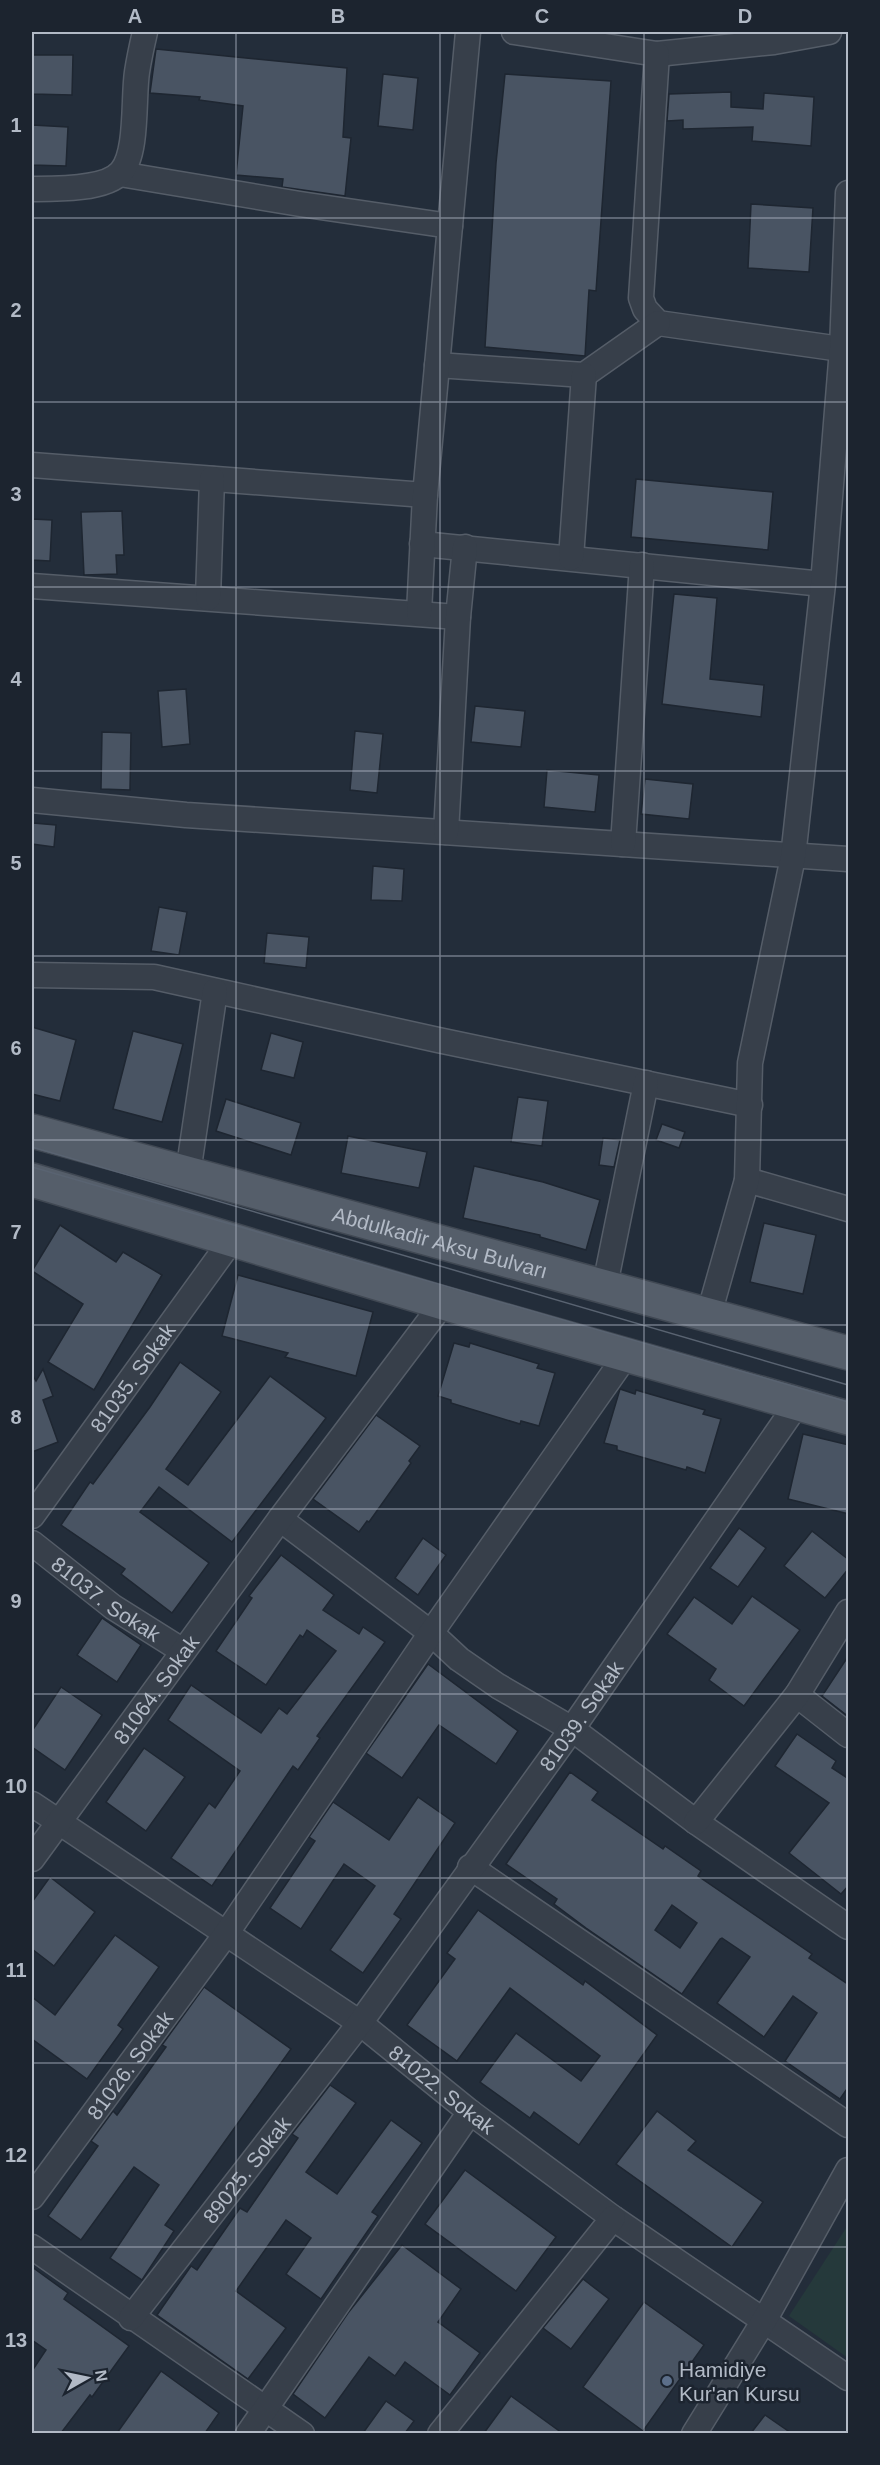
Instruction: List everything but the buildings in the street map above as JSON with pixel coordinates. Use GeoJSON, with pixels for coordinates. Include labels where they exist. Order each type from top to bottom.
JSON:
{"type":"FeatureCollection","features":[{"type":"Feature","properties":{"kind":"main road","name":"Abdulkadir Aksu Bulvarı"},"geometry":{"type":"LineString","coordinates":[[32,1131],[849,1353]]}},
{"type":"Feature","properties":{"kind":"main road"},"geometry":{"type":"LineString","coordinates":[[33,1184],[233,1238],[443,1303],[849,1418]]}},
{"type":"Feature","properties":{"kind":"street"},"geometry":{"type":"LineString","coordinates":[[120,174],[128,159],[137,72],[145,32]]}},
{"type":"Feature","properties":{"kind":"street"},"geometry":{"type":"LineString","coordinates":[[418,613],[425,495],[468,32]]}},
{"type":"Feature","properties":{"kind":"street"},"geometry":{"type":"LineString","coordinates":[[526,32],[657,54],[774,42],[829,32]]}},
{"type":"Feature","properties":{"kind":"street"},"geometry":{"type":"LineString","coordinates":[[657,54],[641,298],[645,309],[658,323],[845,349]]}},
{"type":"Feature","properties":{"kind":"street"},"geometry":{"type":"LineString","coordinates":[[32,189],[69,189],[100,183],[120,174],[450,226]]}},
{"type":"Feature","properties":{"kind":"street"},"geometry":{"type":"LineString","coordinates":[[709,1314],[747,1180],[750,1063],[793,857],[824,584],[840,475],[849,193]]}},
{"type":"Feature","properties":{"kind":"street"},"geometry":{"type":"LineString","coordinates":[[437,365],[584,375],[658,323]]}},
{"type":"Feature","properties":{"kind":"street"},"geometry":{"type":"LineString","coordinates":[[571,558],[584,375]]}},
{"type":"Feature","properties":{"kind":"street"},"geometry":{"type":"LineString","coordinates":[[32,465],[425,495]]}},
{"type":"Feature","properties":{"kind":"street"},"geometry":{"type":"LineString","coordinates":[[208,598],[212,479]]}},
{"type":"Feature","properties":{"kind":"street"},"geometry":{"type":"LineString","coordinates":[[422,544],[824,584]]}},
{"type":"Feature","properties":{"kind":"street"},"geometry":{"type":"LineString","coordinates":[[446,832],[458,617],[465,547]]}},
{"type":"Feature","properties":{"kind":"street"},"geometry":{"type":"LineString","coordinates":[[623,843],[642,565]]}},
{"type":"Feature","properties":{"kind":"street"},"geometry":{"type":"LineString","coordinates":[[32,586],[458,617]]}},
{"type":"Feature","properties":{"kind":"street"},"geometry":{"type":"LineString","coordinates":[[32,800],[186,815],[849,859]]}},
{"type":"Feature","properties":{"kind":"street"},"geometry":{"type":"LineString","coordinates":[[32,975],[154,977],[750,1105]]}},
{"type":"Feature","properties":{"kind":"street"},"geometry":{"type":"LineString","coordinates":[[188,1173],[215,991]]}},
{"type":"Feature","properties":{"kind":"street"},"geometry":{"type":"LineString","coordinates":[[605,1285],[646,1083]]}},
{"type":"Feature","properties":{"kind":"street"},"geometry":{"type":"LineString","coordinates":[[747,1180],[849,1209]]}},
{"type":"Feature","properties":{"kind":"street","name":"81035. Sokak"},"geometry":{"type":"LineString","coordinates":[[32,1516],[233,1238]]}},
{"type":"Feature","properties":{"kind":"street","name":"81064. Sokak"},"geometry":{"type":"LineString","coordinates":[[32,1859],[280,1519],[443,1303]]}},
{"type":"Feature","properties":{"kind":"street"},"geometry":{"type":"LineString","coordinates":[[226,1934],[431,1633],[627,1354]]}},
{"type":"Feature","properties":{"kind":"street","name":"81039. Sokak"},"geometry":{"type":"LineString","coordinates":[[360,2023],[470,1867],[572,1729],[797,1404]]}},
{"type":"Feature","properties":{"kind":"street"},"geometry":{"type":"LineString","coordinates":[[280,1519],[431,1633],[459,1659],[498,1686],[572,1729],[696,1822],[849,1927]]}},
{"type":"Feature","properties":{"kind":"street","name":"81037. Sokak"},"geometry":{"type":"LineString","coordinates":[[32,1543],[113,1607],[183,1651]]}},
{"type":"Feature","properties":{"kind":"street"},"geometry":{"type":"LineString","coordinates":[[696,1822],[797,1695],[849,1612]]}},
{"type":"Feature","properties":{"kind":"street"},"geometry":{"type":"LineString","coordinates":[[797,1695],[849,1734]]}},
{"type":"Feature","properties":{"kind":"street","name":"81022. Sokak"},"geometry":{"type":"LineString","coordinates":[[32,1804],[360,2023],[470,2112],[613,2218],[765,2319],[849,2379]]}},
{"type":"Feature","properties":{"kind":"street"},"geometry":{"type":"LineString","coordinates":[[470,1867],[849,2125]]}},
{"type":"Feature","properties":{"kind":"street","name":"81026. Sokak"},"geometry":{"type":"LineString","coordinates":[[32,2198],[226,1934]]}},
{"type":"Feature","properties":{"kind":"street","name":"89025. Sokak"},"geometry":{"type":"LineString","coordinates":[[131,2318],[360,2023]]}},
{"type":"Feature","properties":{"kind":"street"},"geometry":{"type":"LineString","coordinates":[[248,2433],[470,2112]]}},
{"type":"Feature","properties":{"kind":"street"},"geometry":{"type":"LineString","coordinates":[[693,2433],[765,2319],[849,2170]]}},
{"type":"Feature","properties":{"kind":"street"},"geometry":{"type":"LineString","coordinates":[[440,2433],[613,2218]]}},
{"type":"Feature","properties":{"kind":"street"},"geometry":{"type":"LineString","coordinates":[[32,2247],[131,2318],[302,2433]]}},
{"type":"Feature","properties":{"kind":"green space"},"geometry":{"type":"Polygon","coordinates":[[[848,2225],[848,2358],[789,2316],[848,2225]]]}},
{"type":"Feature","properties":{"kind":"tram line"},"geometry":{"type":"LineString","coordinates":[[32,1147],[848,1385]]}},
{"type":"Feature","properties":{"kind":"tram line"},"geometry":{"type":"LineString","coordinates":[[32,1167],[848,1402]]}},
{"type":"Feature","properties":{"kind":"place","name":"Hamidiye Kur'an Kursu"},"geometry":{"type":"Point","coordinates":[667,2381]}}]}
